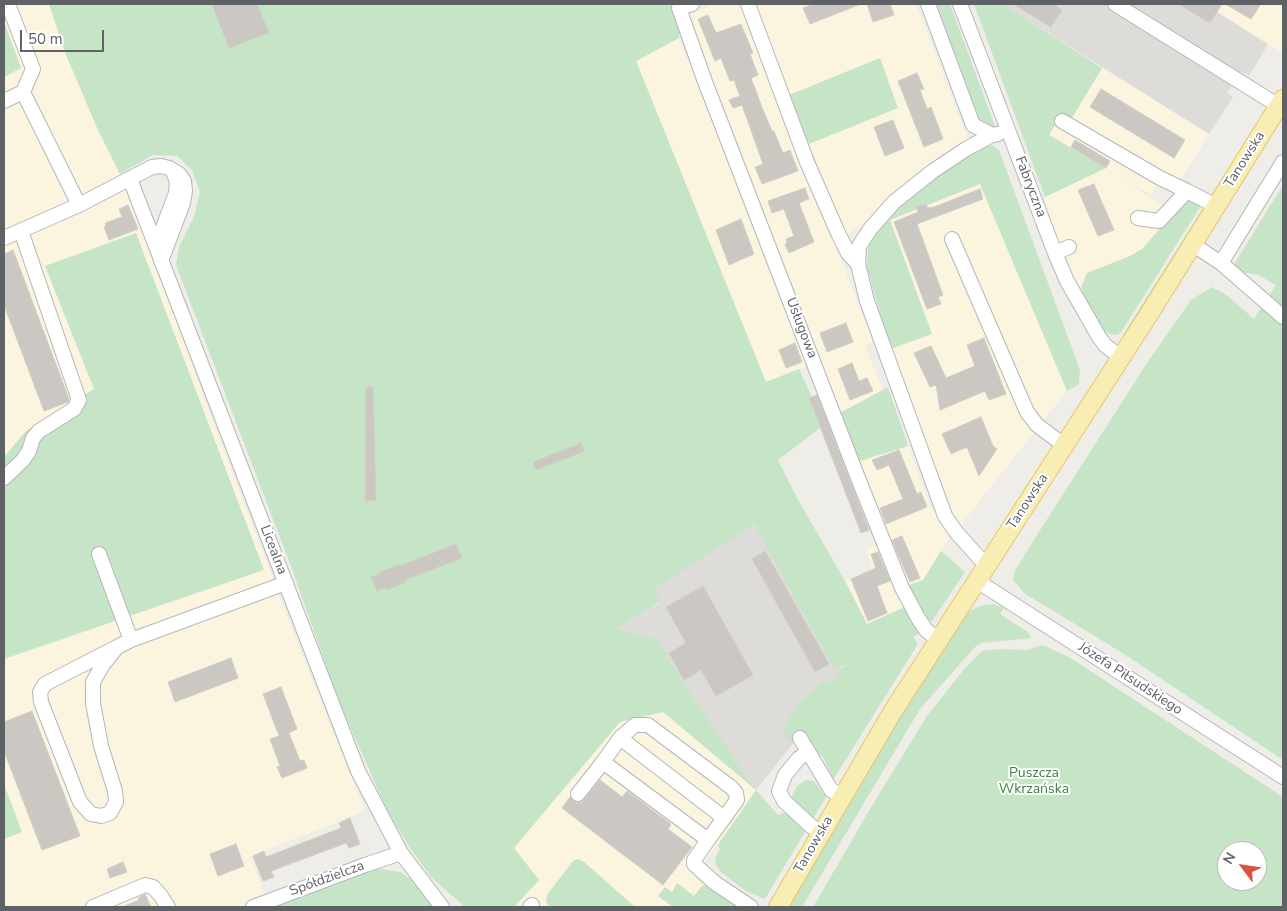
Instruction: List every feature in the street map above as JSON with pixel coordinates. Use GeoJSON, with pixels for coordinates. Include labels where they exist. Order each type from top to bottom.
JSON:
{"type":"FeatureCollection","features":[{"type":"Feature","properties":{"kind":"main road","name":"Tanowska"},"geometry":{"type":"LineString","coordinates":[[778,907],[842,796],[938,640],[1065,446],[1281,103]]}},
{"type":"Feature","properties":{"kind":"street"},"geometry":{"type":"LineString","coordinates":[[4,100],[23,92],[33,70],[8,4]]}},
{"type":"Feature","properties":{"kind":"street"},"geometry":{"type":"LineString","coordinates":[[748,4],[807,162],[838,233],[848,253],[858,264]]}},
{"type":"Feature","properties":{"kind":"street"},"geometry":{"type":"LineString","coordinates":[[928,4],[973,125],[992,135]]}},
{"type":"Feature","properties":{"kind":"street","name":"Fabryczna"},"geometry":{"type":"LineString","coordinates":[[960,4],[1067,281],[1099,337],[1121,358]]}},
{"type":"Feature","properties":{"kind":"street"},"geometry":{"type":"LineString","coordinates":[[1115,4],[1281,103]]}},
{"type":"Feature","properties":{"kind":"street","name":"Usługowa"},"geometry":{"type":"LineString","coordinates":[[683,5],[704,80],[902,588],[926,630],[938,640]]}},
{"type":"Feature","properties":{"kind":"street"},"geometry":{"type":"LineString","coordinates":[[23,92],[79,205]]}},
{"type":"Feature","properties":{"kind":"street"},"geometry":{"type":"LineString","coordinates":[[1062,121],[1160,178],[1216,206]]}},
{"type":"Feature","properties":{"kind":"street"},"geometry":{"type":"LineString","coordinates":[[987,564],[982,561],[956,532],[945,516],[868,301],[858,264],[859,246],[871,228],[894,202],[933,171],[966,149],[992,135],[1008,132]]}},
{"type":"Feature","properties":{"kind":"street"},"geometry":{"type":"LineString","coordinates":[[1221,263],[1283,162]]}},
{"type":"Feature","properties":{"kind":"street"},"geometry":{"type":"LineString","coordinates":[[4,238],[79,205],[152,167],[166,167],[182,177],[186,191],[161,261]]}},
{"type":"Feature","properties":{"kind":"street"},"geometry":{"type":"LineString","coordinates":[[156,246],[174,199],[176,188],[174,175],[166,167]]}},
{"type":"Feature","properties":{"kind":"street","name":"Licealna"},"geometry":{"type":"LineString","coordinates":[[130,179],[358,772],[401,853],[442,907]]}},
{"type":"Feature","properties":{"kind":"street"},"geometry":{"type":"LineString","coordinates":[[1138,218],[1159,221],[1187,191]]}},
{"type":"Feature","properties":{"kind":"street"},"geometry":{"type":"LineString","coordinates":[[4,478],[23,460],[33,438],[39,431],[74,409],[79,400],[21,231]]}},
{"type":"Feature","properties":{"kind":"street"},"geometry":{"type":"LineString","coordinates":[[952,239],[1027,412],[1037,425],[1065,446]]}},
{"type":"Feature","properties":{"kind":"street"},"geometry":{"type":"LineString","coordinates":[[1192,244],[1221,263],[1283,317]]}},
{"type":"Feature","properties":{"kind":"street"},"geometry":{"type":"LineString","coordinates":[[1055,253],[1069,247]]}},
{"type":"Feature","properties":{"kind":"street"},"geometry":{"type":"LineString","coordinates":[[99,554],[131,640]]}},
{"type":"Feature","properties":{"kind":"street","name":"Józefa Piłsudskiego"},"geometry":{"type":"LineString","coordinates":[[977,581],[1283,777]]}},
{"type":"Feature","properties":{"kind":"street"},"geometry":{"type":"LineString","coordinates":[[117,647],[102,666],[93,682],[93,703],[100,746],[115,791],[116,802],[110,813],[101,816],[91,814],[80,802],[41,702],[40,692],[44,684],[117,647],[131,640],[286,583]]}},
{"type":"Feature","properties":{"kind":"street"},"geometry":{"type":"LineString","coordinates":[[578,794],[620,738],[635,726],[648,725],[732,788],[736,793],[737,800],[694,860],[694,864],[750,907]]}},
{"type":"Feature","properties":{"kind":"street"},"geometry":{"type":"LineString","coordinates":[[620,738],[724,818]]}},
{"type":"Feature","properties":{"kind":"street"},"geometry":{"type":"LineString","coordinates":[[800,738],[831,790],[842,796]]}},
{"type":"Feature","properties":{"kind":"street"},"geometry":{"type":"LineString","coordinates":[[808,752],[799,758],[785,775],[779,791],[784,801],[821,833]]}},
{"type":"Feature","properties":{"kind":"street"},"geometry":{"type":"LineString","coordinates":[[603,762],[708,840]]}},
{"type":"Feature","properties":{"kind":"street","name":"Spółdzielcza"},"geometry":{"type":"LineString","coordinates":[[253,907],[401,853]]}},
{"type":"Feature","properties":{"kind":"street"},"geometry":{"type":"LineString","coordinates":[[93,907],[145,885],[153,887],[168,907]]}},
{"type":"Feature","properties":{"kind":"shaded area"},"geometry":{"type":"Polygon","coordinates":[[[4,4],[49,4],[66,55],[98,130],[128,190],[291,627],[365,811],[250,856],[269,907],[4,907],[4,77],[21,68],[4,21],[4,4]]]}},
{"type":"Feature","properties":{"kind":"shaded area"},"geometry":{"type":"Polygon","coordinates":[[[715,4],[742,4],[873,342],[865,346],[883,391],[840,413],[688,15],[715,4]]]}},
{"type":"Feature","properties":{"kind":"shaded area"},"geometry":{"type":"Polygon","coordinates":[[[753,4],[916,4],[968,140],[846,236],[753,4]]]}},
{"type":"Feature","properties":{"kind":"shaded area"},"geometry":{"type":"Polygon","coordinates":[[[1002,4],[1222,4],[1217,12],[1268,44],[1249,76],[1241,72],[1227,93],[1233,97],[1209,134],[1002,4]]]}},
{"type":"Feature","properties":{"kind":"shaded area"},"geometry":{"type":"Polygon","coordinates":[[[1222,4],[1283,4],[1283,54],[1217,12],[1222,4]]]}},
{"type":"Feature","properties":{"kind":"shaded area"},"geometry":{"type":"Polygon","coordinates":[[[679,38],[810,365],[766,382],[636,61],[679,38]]]}},
{"type":"Feature","properties":{"kind":"shaded area"},"geometry":{"type":"Polygon","coordinates":[[[1102,68],[1209,134],[1181,180],[1164,173],[1151,195],[1119,176],[1175,215],[1141,255],[1078,286],[1060,255],[1045,197],[1106,168],[1049,135],[1062,113],[1072,118],[1102,68]]]}},
{"type":"Feature","properties":{"kind":"shaded area"},"geometry":{"type":"Polygon","coordinates":[[[980,184],[1067,391],[959,527],[890,349],[932,334],[890,220],[980,184]]]}},
{"type":"Feature","properties":{"kind":"shaded area"},"geometry":{"type":"Polygon","coordinates":[[[908,446],[930,505],[950,537],[923,580],[909,585],[857,462],[908,446]]]}},
{"type":"Feature","properties":{"kind":"shaded area"},"geometry":{"type":"Polygon","coordinates":[[[754,524],[847,676],[756,790],[670,662],[659,640],[616,628],[660,603],[652,588],[754,524]]]}},
{"type":"Feature","properties":{"kind":"shaded area"},"geometry":{"type":"Polygon","coordinates":[[[882,543],[907,606],[867,624],[845,581],[872,570],[866,549],[882,543]]]}},
{"type":"Feature","properties":{"kind":"shaded area"},"geometry":{"type":"Polygon","coordinates":[[[663,712],[756,790],[694,877],[704,885],[688,907],[514,907],[539,880],[514,848],[620,722],[663,712]]]}},
{"type":"Feature","properties":{"kind":"green space"},"geometry":{"type":"Polygon","coordinates":[[[49,4],[670,4],[680,32],[679,38],[636,61],[766,382],[799,369],[812,397],[809,399],[820,428],[778,460],[867,624],[907,606],[920,632],[913,637],[918,644],[833,780],[823,757],[804,743],[790,741],[783,729],[799,703],[822,682],[835,681],[844,665],[834,668],[754,524],[654,589],[660,602],[617,628],[659,640],[670,662],[756,790],[663,712],[620,722],[514,848],[539,880],[514,907],[465,907],[431,877],[410,848],[386,808],[338,699],[292,569],[176,265],[179,247],[194,217],[200,192],[192,170],[177,156],[153,155],[120,174],[98,130],[66,55],[49,4]]]}},
{"type":"Feature","properties":{"kind":"green space"},"geometry":{"type":"Polygon","coordinates":[[[935,4],[950,4],[996,129],[990,130],[978,124],[935,4]]]}},
{"type":"Feature","properties":{"kind":"green space"},"geometry":{"type":"Polygon","coordinates":[[[974,4],[1002,4],[1102,68],[1072,118],[1062,113],[1049,135],[1106,168],[1045,197],[974,4]]]}},
{"type":"Feature","properties":{"kind":"green space"},"geometry":{"type":"Polygon","coordinates":[[[4,21],[21,68],[4,77],[4,21]]]}},
{"type":"Feature","properties":{"kind":"green space"},"geometry":{"type":"Polygon","coordinates":[[[880,58],[898,108],[809,144],[789,95],[880,58]]]}},
{"type":"Feature","properties":{"kind":"green space"},"geometry":{"type":"Polygon","coordinates":[[[992,145],[999,150],[1080,370],[1079,384],[1067,391],[980,184],[890,220],[932,334],[890,349],[867,267],[868,248],[886,215],[934,176],[973,150],[992,145]]]}},
{"type":"Feature","properties":{"kind":"green space"},"geometry":{"type":"Polygon","coordinates":[[[1283,185],[1283,760],[1124,654],[1024,593],[1013,580],[1015,571],[1030,546],[1147,363],[1191,300],[1212,287],[1228,296],[1254,319],[1276,285],[1258,275],[1245,273],[1233,266],[1283,185]]]}},
{"type":"Feature","properties":{"kind":"green space"},"geometry":{"type":"Polygon","coordinates":[[[1190,199],[1202,204],[1121,332],[1118,335],[1113,335],[1104,331],[1100,328],[1082,293],[1082,285],[1087,273],[1130,256],[1142,249],[1182,204],[1190,199]]]}},
{"type":"Feature","properties":{"kind":"green space"},"geometry":{"type":"Polygon","coordinates":[[[1203,208],[1204,213],[1127,334],[1123,335],[1203,208]]]}},
{"type":"Feature","properties":{"kind":"green space"},"geometry":{"type":"Polygon","coordinates":[[[136,233],[264,570],[4,659],[4,457],[26,431],[94,389],[45,266],[136,233]]]}},
{"type":"Feature","properties":{"kind":"green space"},"geometry":{"type":"Polygon","coordinates":[[[888,387],[908,446],[857,462],[840,413],[888,387]]]}},
{"type":"Feature","properties":{"kind":"green space"},"geometry":{"type":"Polygon","coordinates":[[[941,551],[965,572],[932,621],[921,613],[909,585],[923,580],[941,551]]]}},
{"type":"Feature","properties":{"kind":"green space"},"geometry":{"type":"Polygon","coordinates":[[[994,604],[1004,608],[1000,614],[1029,633],[1031,638],[982,643],[975,647],[920,709],[802,907],[784,907],[877,748],[961,618],[973,609],[994,604]]]}},
{"type":"Feature","properties":{"kind":"green space","name":"Puszcza Wkrzańska"},"geometry":{"type":"Polygon","coordinates":[[[1042,645],[1069,657],[1283,797],[1283,907],[813,907],[927,716],[965,668],[982,651],[998,649],[1028,650],[1042,645]]]}},
{"type":"Feature","properties":{"kind":"green space"},"geometry":{"type":"Polygon","coordinates":[[[806,780],[814,781],[826,797],[812,820],[791,798],[797,786],[806,780]]]}},
{"type":"Feature","properties":{"kind":"green space"},"geometry":{"type":"Polygon","coordinates":[[[4,784],[22,832],[4,839],[4,784]]]}},
{"type":"Feature","properties":{"kind":"green space"},"geometry":{"type":"Polygon","coordinates":[[[756,790],[778,815],[787,812],[806,830],[765,899],[746,891],[721,872],[716,865],[715,858],[720,849],[718,845],[756,790]]]}},
{"type":"Feature","properties":{"kind":"green space"},"geometry":{"type":"Polygon","coordinates":[[[578,859],[584,862],[635,907],[549,906],[546,901],[547,895],[573,861],[578,859]]]}},
{"type":"Feature","properties":{"kind":"green space"},"geometry":{"type":"Polygon","coordinates":[[[381,869],[400,872],[415,882],[433,907],[273,907],[360,871],[381,869]]]}},
{"type":"Feature","properties":{"kind":"green space"},"geometry":{"type":"Polygon","coordinates":[[[677,883],[694,896],[704,885],[708,886],[739,907],[673,907],[658,896],[665,887],[672,892],[677,883]]]}},
{"type":"Feature","properties":{"kind":"building"},"geometry":{"type":"Polygon","coordinates":[[[212,4],[257,4],[269,33],[229,48],[212,4]]]}},
{"type":"Feature","properties":{"kind":"building"},"geometry":{"type":"Polygon","coordinates":[[[814,4],[861,4],[810,24],[803,8],[814,4]]]}},
{"type":"Feature","properties":{"kind":"building"},"geometry":{"type":"Polygon","coordinates":[[[867,4],[890,4],[894,15],[873,22],[867,4]]]}},
{"type":"Feature","properties":{"kind":"building"},"geometry":{"type":"Polygon","coordinates":[[[1013,4],[1053,4],[1062,10],[1051,27],[1013,4]]]}},
{"type":"Feature","properties":{"kind":"building"},"geometry":{"type":"Polygon","coordinates":[[[1178,4],[1222,4],[1210,23],[1178,4]]]}},
{"type":"Feature","properties":{"kind":"building"},"geometry":{"type":"Polygon","coordinates":[[[1225,4],[1261,4],[1251,19],[1225,4]]]}},
{"type":"Feature","properties":{"kind":"building"},"geometry":{"type":"Polygon","coordinates":[[[708,15],[716,33],[741,24],[753,53],[750,54],[758,75],[751,78],[763,110],[783,153],[790,150],[798,171],[762,184],[755,167],[763,164],[742,105],[733,108],[729,100],[740,96],[734,80],[730,81],[721,58],[715,61],[698,19],[708,15]]]}},
{"type":"Feature","properties":{"kind":"building"},"geometry":{"type":"Polygon","coordinates":[[[917,73],[924,89],[920,90],[927,109],[931,107],[943,139],[924,147],[898,81],[917,73]]]}},
{"type":"Feature","properties":{"kind":"building"},"geometry":{"type":"Polygon","coordinates":[[[1101,89],[1185,140],[1174,158],[1090,107],[1101,89]]]}},
{"type":"Feature","properties":{"kind":"building"},"geometry":{"type":"Polygon","coordinates":[[[893,120],[904,148],[885,156],[874,127],[893,120]]]}},
{"type":"Feature","properties":{"kind":"building"},"geometry":{"type":"Polygon","coordinates":[[[1075,140],[1110,161],[1106,168],[1071,147],[1075,140]]]}},
{"type":"Feature","properties":{"kind":"building"},"geometry":{"type":"Polygon","coordinates":[[[1094,184],[1114,230],[1098,236],[1078,190],[1094,184]]]}},
{"type":"Feature","properties":{"kind":"building"},"geometry":{"type":"Polygon","coordinates":[[[805,188],[809,199],[799,203],[814,242],[789,253],[785,244],[787,243],[786,239],[794,236],[784,209],[772,213],[768,201],[805,188]]]}},
{"type":"Feature","properties":{"kind":"building"},"geometry":{"type":"Polygon","coordinates":[[[980,189],[983,199],[917,224],[943,295],[938,297],[941,304],[927,309],[894,222],[918,212],[916,207],[926,204],[928,208],[934,207],[980,189]]]}},
{"type":"Feature","properties":{"kind":"building"},"geometry":{"type":"Polygon","coordinates":[[[128,205],[138,229],[109,240],[104,227],[106,226],[105,223],[122,217],[119,209],[128,205]]]}},
{"type":"Feature","properties":{"kind":"building"},"geometry":{"type":"Polygon","coordinates":[[[741,219],[754,254],[729,265],[716,230],[741,219]]]}},
{"type":"Feature","properties":{"kind":"building"},"geometry":{"type":"Polygon","coordinates":[[[13,250],[69,399],[68,402],[44,411],[4,305],[4,254],[13,250]]]}},
{"type":"Feature","properties":{"kind":"building"},"geometry":{"type":"Polygon","coordinates":[[[846,323],[853,342],[827,352],[820,333],[846,323]]]}},
{"type":"Feature","properties":{"kind":"building"},"geometry":{"type":"Polygon","coordinates":[[[984,338],[1006,394],[989,400],[985,391],[940,410],[936,385],[930,387],[914,353],[931,346],[946,378],[975,366],[967,345],[984,338]]]}},
{"type":"Feature","properties":{"kind":"building"},"geometry":{"type":"Polygon","coordinates":[[[795,343],[802,362],[786,368],[779,350],[795,343]]]}},
{"type":"Feature","properties":{"kind":"building"},"geometry":{"type":"Polygon","coordinates":[[[852,363],[859,381],[867,378],[873,391],[850,400],[838,369],[852,363]]]}},
{"type":"Feature","properties":{"kind":"building"},"geometry":{"type":"Polygon","coordinates":[[[366,387],[373,387],[376,500],[365,501],[366,387]]]}},
{"type":"Feature","properties":{"kind":"building"},"geometry":{"type":"Polygon","coordinates":[[[817,395],[869,530],[861,533],[809,398],[817,395]]]}},
{"type":"Feature","properties":{"kind":"building"},"geometry":{"type":"Polygon","coordinates":[[[981,417],[993,446],[997,449],[979,476],[967,447],[951,454],[942,434],[981,417]]]}},
{"type":"Feature","properties":{"kind":"building"},"geometry":{"type":"Polygon","coordinates":[[[581,443],[585,451],[536,470],[533,462],[581,443]]]}},
{"type":"Feature","properties":{"kind":"building"},"geometry":{"type":"Polygon","coordinates":[[[899,450],[917,494],[921,492],[927,507],[886,524],[880,508],[903,499],[889,465],[877,470],[872,460],[899,450]]]}},
{"type":"Feature","properties":{"kind":"building"},"geometry":{"type":"Polygon","coordinates":[[[902,536],[920,578],[910,582],[892,540],[902,536]]]}},
{"type":"Feature","properties":{"kind":"building"},"geometry":{"type":"Polygon","coordinates":[[[456,544],[462,558],[405,580],[406,582],[386,590],[385,588],[377,591],[371,577],[380,574],[379,572],[400,566],[456,544]]]}},
{"type":"Feature","properties":{"kind":"building"},"geometry":{"type":"Polygon","coordinates":[[[765,551],[829,664],[815,672],[752,559],[765,551]]]}},
{"type":"Feature","properties":{"kind":"building"},"geometry":{"type":"Polygon","coordinates":[[[878,552],[890,581],[877,586],[887,613],[868,621],[851,579],[876,568],[871,554],[878,552]]]}},
{"type":"Feature","properties":{"kind":"building"},"geometry":{"type":"Polygon","coordinates":[[[703,586],[753,675],[716,696],[701,670],[684,680],[669,653],[686,643],[666,607],[703,586]]]}},
{"type":"Feature","properties":{"kind":"building"},"geometry":{"type":"Polygon","coordinates":[[[231,658],[238,678],[175,702],[168,682],[231,658]]]}},
{"type":"Feature","properties":{"kind":"building"},"geometry":{"type":"Polygon","coordinates":[[[281,687],[297,729],[289,733],[300,761],[304,760],[307,768],[282,778],[277,767],[280,766],[270,739],[279,736],[263,694],[281,687]]]}},
{"type":"Feature","properties":{"kind":"building"},"geometry":{"type":"Polygon","coordinates":[[[32,711],[80,836],[42,850],[4,751],[4,722],[32,711]]]}},
{"type":"Feature","properties":{"kind":"building"},"geometry":{"type":"Polygon","coordinates":[[[600,780],[622,797],[627,791],[671,824],[668,829],[692,847],[663,885],[562,808],[570,797],[576,803],[582,802],[600,780]]]}},
{"type":"Feature","properties":{"kind":"building"},"geometry":{"type":"Polygon","coordinates":[[[350,818],[360,844],[349,848],[346,843],[271,871],[274,877],[263,881],[253,856],[264,851],[266,857],[341,828],[339,823],[350,818]]]}},
{"type":"Feature","properties":{"kind":"building"},"geometry":{"type":"Polygon","coordinates":[[[236,844],[244,866],[218,876],[210,854],[236,844]]]}},
{"type":"Feature","properties":{"kind":"building"},"geometry":{"type":"Polygon","coordinates":[[[123,862],[127,872],[110,878],[107,869],[123,862]]]}},
{"type":"Feature","properties":{"kind":"building"},"geometry":{"type":"Polygon","coordinates":[[[145,894],[151,907],[122,907],[139,900],[138,898],[145,894]]]}}]}
